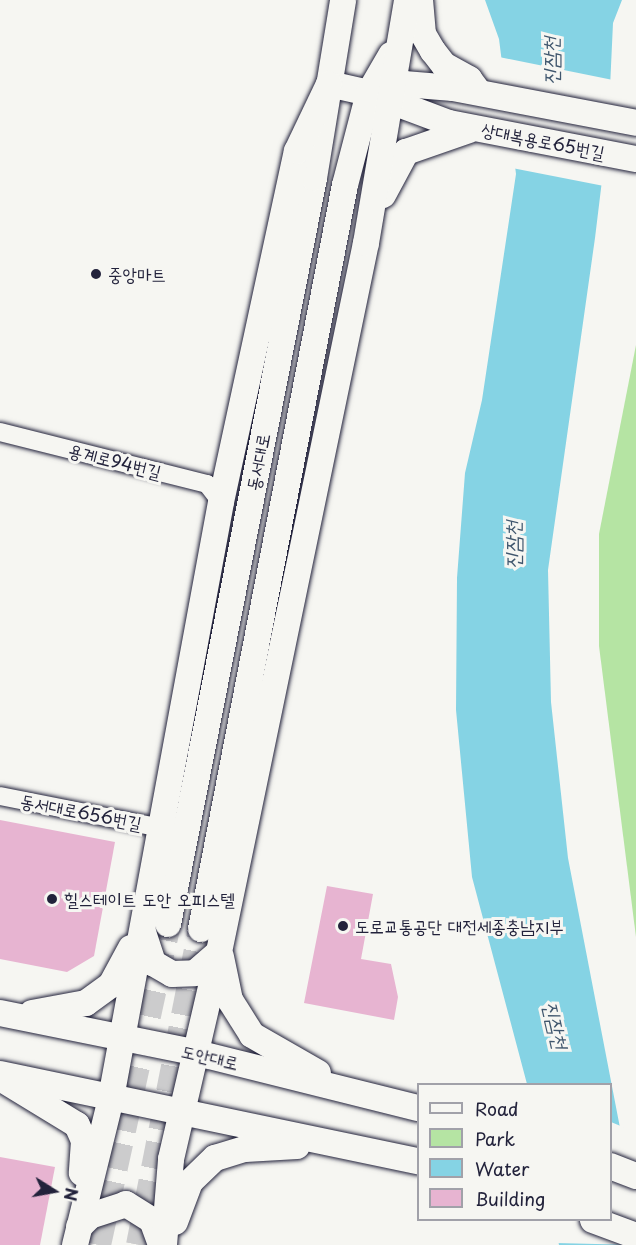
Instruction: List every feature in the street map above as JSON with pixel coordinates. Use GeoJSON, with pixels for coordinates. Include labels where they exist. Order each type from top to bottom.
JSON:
{"type":"FeatureCollection","features":[{"type":"Feature","properties":{"kind":"street","name":"동서대로"},"geometry":{"type":"LineString","coordinates":[[168,924],[329,84],[343,0]]}},
{"type":"Feature","properties":{"kind":"street","name":"동서대로"},"geometry":{"type":"LineString","coordinates":[[201,929],[345,185],[382,93],[411,3]]}},
{"type":"Feature","properties":{"kind":"street"},"geometry":{"type":"LineString","coordinates":[[411,3],[423,34],[433,51],[444,65],[469,79],[480,93]]}},
{"type":"Feature","properties":{"kind":"street"},"geometry":{"type":"LineString","coordinates":[[77,1236],[111,1098],[221,502],[297,151],[329,84],[382,93],[366,243],[219,951],[193,1052],[171,1159],[164,1245]]}},
{"type":"Feature","properties":{"kind":"street","name":"상대복용로65번길"},"geometry":{"type":"LineString","coordinates":[[382,93],[453,88],[636,123]]}},
{"type":"Feature","properties":{"kind":"street","name":"상대복용로65번길"},"geometry":{"type":"LineString","coordinates":[[382,93],[459,129],[636,159]]}},
{"type":"Feature","properties":{"kind":"street"},"geometry":{"type":"LineString","coordinates":[[366,243],[397,162],[414,147],[459,129]]}},
{"type":"Feature","properties":{"kind":"street","name":"용계로94번길"},"geometry":{"type":"LineString","coordinates":[[0,432],[207,484],[221,502]]}},
{"type":"Feature","properties":{"kind":"street","name":"동서대로656번길"},"geometry":{"type":"LineString","coordinates":[[0,796],[162,828]]}},
{"type":"Feature","properties":{"kind":"street"},"geometry":{"type":"LineString","coordinates":[[142,928],[153,963],[172,974],[195,973],[219,951]]}},
{"type":"Feature","properties":{"kind":"street"},"geometry":{"type":"LineString","coordinates":[[1,1013],[46,1012],[86,1003],[111,985],[142,928]]}},
{"type":"Feature","properties":{"kind":"street"},"geometry":{"type":"LineString","coordinates":[[219,951],[230,1000],[252,1035],[344,1088]]}},
{"type":"Feature","properties":{"kind":"street","name":"도안대로"},"geometry":{"type":"LineString","coordinates":[[1,1013],[193,1052],[417,1108]]}},
{"type":"Feature","properties":{"kind":"street"},"geometry":{"type":"LineString","coordinates":[[0,1076],[417,1161]]}},
{"type":"Feature","properties":{"kind":"street"},"geometry":{"type":"LineString","coordinates":[[0,1076],[77,1125],[84,1140],[77,1236]]}},
{"type":"Feature","properties":{"kind":"street"},"geometry":{"type":"LineString","coordinates":[[164,1245],[190,1182],[215,1158],[245,1149],[343,1145]]}},
{"type":"Feature","properties":{"kind":"street"},"geometry":{"type":"LineString","coordinates":[[612,1167],[636,1176]]}},
{"type":"Feature","properties":{"kind":"street"},"geometry":{"type":"LineString","coordinates":[[77,1236],[90,1216],[126,1204],[152,1220],[164,1245]]}},
{"type":"Feature","properties":{"kind":"street"},"geometry":{"type":"LineString","coordinates":[[596,1221],[636,1236]]}},
{"type":"Feature","properties":{"kind":"green space"},"geometry":{"type":"Polygon","coordinates":[[[636,345],[636,937],[599,646],[599,534],[636,345]]]}},
{"type":"Feature","properties":{"kind":"water","name":"진잠천"},"geometry":{"type":"Polygon","coordinates":[[[485,0],[622,0],[613,23],[608,131],[548,570],[551,702],[568,858],[611,1083],[527,1083],[472,877],[456,710],[457,578],[465,473],[482,400],[516,174],[499,39],[485,0]]]}},
{"type":"Feature","properties":{"kind":"water"},"geometry":{"type":"Polygon","coordinates":[[[612,1086],[621,1133],[636,1245],[559,1245],[554,1221],[612,1221],[612,1086]]]}},
{"type":"Feature","properties":{"kind":"pier"},"geometry":{"type":"Polygon","coordinates":[[[499,57],[613,80],[604,186],[512,168],[499,57]]]}},
{"type":"Feature","properties":{"kind":"pier"},"geometry":{"type":"Polygon","coordinates":[[[612,1122],[623,1127],[636,1190],[636,1245],[556,1243],[551,1221],[612,1221],[612,1122]]]}},
{"type":"Feature","properties":{"kind":"building","name":"힐스테이트 도안 오피스텔"},"geometry":{"type":"Polygon","coordinates":[[[0,820],[115,842],[94,956],[67,972],[0,959],[0,820]]]}},
{"type":"Feature","properties":{"kind":"building","name":"도로교통공단 대전세종충남지부"},"geometry":{"type":"Polygon","coordinates":[[[327,886],[373,894],[361,959],[391,964],[398,997],[394,1020],[304,1003],[327,886]]]}},
{"type":"Feature","properties":{"kind":"building"},"geometry":{"type":"Polygon","coordinates":[[[0,1157],[55,1167],[40,1245],[0,1245],[0,1157]]]}},
{"type":"Feature","properties":{"kind":"tunnel"},"geometry":{"type":"LineString","coordinates":[[98,1245],[168,924]]}},
{"type":"Feature","properties":{"kind":"tunnel"},"geometry":{"type":"LineString","coordinates":[[139,1245],[201,929]]}},
{"type":"Feature","properties":{"kind":"place","name":"중앙마트"},"geometry":{"type":"Point","coordinates":[96,274]}},
{"type":"Feature","properties":{"kind":"place","name":"힐스테이트 도안 오피스텔"},"geometry":{"type":"Point","coordinates":[52,899]}},
{"type":"Feature","properties":{"kind":"place","name":"도로교통공단 대전세종충남지부"},"geometry":{"type":"Point","coordinates":[343,926]}}]}
